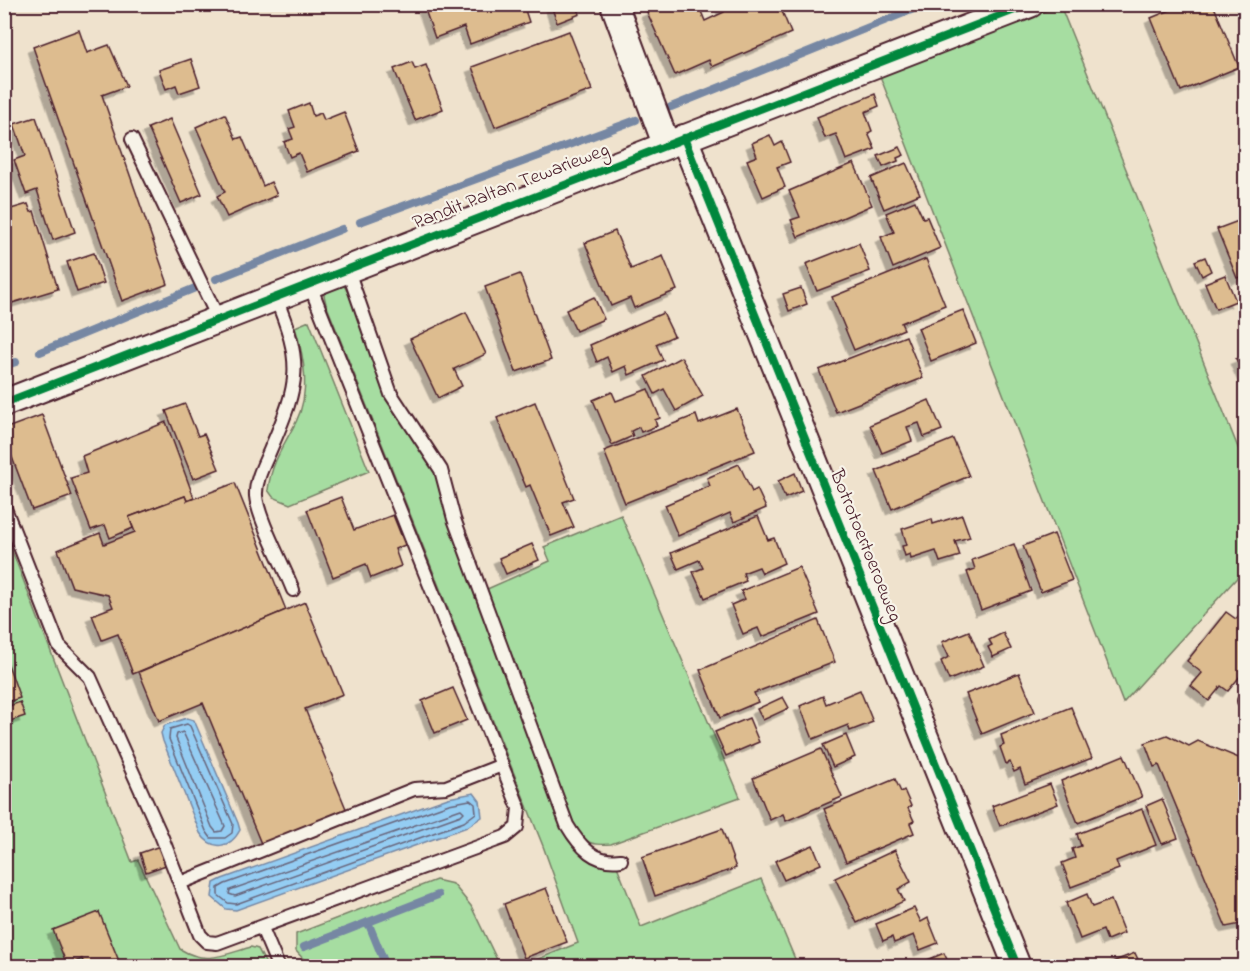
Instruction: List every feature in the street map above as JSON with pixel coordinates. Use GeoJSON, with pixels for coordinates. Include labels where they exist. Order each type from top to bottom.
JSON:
{"type":"FeatureCollection","features":[{"type":"Feature","properties":{"kind":"street","name":"Botrotoertoeroeweg"},"geometry":{"type":"LineString","coordinates":[[614,4],[675,141],[1017,966]]}},
{"type":"Feature","properties":{"kind":"street","name":"Pandit Paltan Tewarieweg"},"geometry":{"type":"LineString","coordinates":[[4,403],[1030,4]]}},
{"type":"Feature","properties":{"kind":"lane"},"geometry":{"type":"LineString","coordinates":[[132,139],[218,318]]}},
{"type":"Feature","properties":{"kind":"lane"},"geometry":{"type":"LineString","coordinates":[[347,268],[391,394],[441,470],[454,519],[567,825],[575,839],[592,856],[608,862],[621,860]]}},
{"type":"Feature","properties":{"kind":"lane"},"geometry":{"type":"LineString","coordinates":[[4,506],[59,646],[90,677],[180,883],[200,935],[207,942],[217,943],[262,928],[505,837],[517,827],[519,808],[309,283]]}},
{"type":"Feature","properties":{"kind":"lane"},"geometry":{"type":"LineString","coordinates":[[275,296],[292,337],[294,386],[288,409],[258,478],[256,496],[293,590]]}},
{"type":"Feature","properties":{"kind":"lane"},"geometry":{"type":"LineString","coordinates":[[180,883],[414,789],[446,788],[502,765]]}},
{"type":"Feature","properties":{"kind":"lane"},"geometry":{"type":"LineString","coordinates":[[262,928],[278,966]]}},
{"type":"Feature","properties":{"kind":"green space"},"geometry":{"type":"Polygon","coordinates":[[[1060,5],[1245,465],[1245,569],[1123,703],[880,76],[1060,5]]]}},
{"type":"Feature","properties":{"kind":"green space"},"geometry":{"type":"Polygon","coordinates":[[[341,280],[356,308],[385,395],[440,479],[456,536],[567,837],[583,854],[595,862],[617,866],[641,927],[761,879],[798,966],[521,966],[578,943],[543,846],[326,304],[323,291],[341,280]]]}},
{"type":"Feature","properties":{"kind":"green space"},"geometry":{"type":"Polygon","coordinates":[[[309,321],[369,471],[290,504],[273,497],[268,490],[275,463],[301,411],[305,374],[295,327],[309,321]]]}},
{"type":"Feature","properties":{"kind":"green space"},"geometry":{"type":"Polygon","coordinates":[[[621,515],[740,797],[611,844],[597,844],[584,839],[573,823],[485,590],[550,561],[544,547],[621,515]]]}},
{"type":"Feature","properties":{"kind":"green space"},"geometry":{"type":"Polygon","coordinates":[[[4,530],[132,862],[138,860],[180,949],[198,957],[207,958],[251,947],[258,949],[267,966],[5,966],[4,530]]]}},
{"type":"Feature","properties":{"kind":"green space"},"geometry":{"type":"Polygon","coordinates":[[[436,880],[453,884],[471,906],[500,966],[296,966],[306,962],[296,951],[296,934],[436,880]]]}},
{"type":"Feature","properties":{"kind":"water"},"geometry":{"type":"Polygon","coordinates":[[[187,718],[194,720],[238,823],[240,830],[226,844],[210,843],[200,833],[163,741],[161,733],[165,725],[187,718]]]}},
{"type":"Feature","properties":{"kind":"water"},"geometry":{"type":"Polygon","coordinates":[[[474,793],[480,801],[482,817],[467,827],[236,910],[226,909],[212,897],[214,883],[222,879],[448,798],[474,793]]]}},
{"type":"Feature","properties":{"kind":"building"},"geometry":{"type":"Polygon","coordinates":[[[423,4],[523,4],[529,22],[470,44],[464,27],[435,38],[423,4]]]}},
{"type":"Feature","properties":{"kind":"building"},"geometry":{"type":"Polygon","coordinates":[[[576,4],[580,14],[557,23],[551,5],[576,4]]]}},
{"type":"Feature","properties":{"kind":"building"},"geometry":{"type":"Polygon","coordinates":[[[664,4],[698,4],[705,21],[724,12],[721,4],[779,4],[791,33],[712,67],[709,60],[675,75],[647,12],[664,4]]]}},
{"type":"Feature","properties":{"kind":"building"},"geometry":{"type":"Polygon","coordinates":[[[1185,4],[1213,4],[1239,67],[1181,91],[1151,18],[1185,4]]]}},
{"type":"Feature","properties":{"kind":"building"},"geometry":{"type":"Polygon","coordinates":[[[79,30],[87,53],[109,45],[127,86],[102,95],[168,284],[122,301],[33,47],[79,30]]]}},
{"type":"Feature","properties":{"kind":"building"},"geometry":{"type":"Polygon","coordinates":[[[569,31],[592,90],[495,127],[472,67],[569,31]]]}},
{"type":"Feature","properties":{"kind":"building"},"geometry":{"type":"Polygon","coordinates":[[[191,59],[200,86],[179,93],[176,85],[166,89],[159,70],[191,59]]]}},
{"type":"Feature","properties":{"kind":"building"},"geometry":{"type":"Polygon","coordinates":[[[412,62],[415,69],[426,65],[443,109],[415,120],[394,69],[412,62]]]}},
{"type":"Feature","properties":{"kind":"building"},"geometry":{"type":"Polygon","coordinates":[[[875,94],[879,106],[865,112],[872,131],[868,133],[875,149],[846,160],[836,134],[825,138],[817,117],[875,94]]]}},
{"type":"Feature","properties":{"kind":"building"},"geometry":{"type":"Polygon","coordinates":[[[309,103],[313,116],[321,113],[324,120],[344,112],[359,151],[307,172],[299,153],[290,157],[284,142],[293,139],[289,129],[295,127],[289,111],[309,103]]]}},
{"type":"Feature","properties":{"kind":"building"},"geometry":{"type":"Polygon","coordinates":[[[225,114],[236,139],[242,137],[263,186],[271,182],[277,195],[227,217],[217,196],[225,192],[196,127],[225,114]]]}},
{"type":"Feature","properties":{"kind":"building"},"geometry":{"type":"Polygon","coordinates":[[[36,117],[75,232],[53,240],[37,190],[26,194],[14,160],[25,156],[14,124],[36,117]]]}},
{"type":"Feature","properties":{"kind":"building"},"geometry":{"type":"Polygon","coordinates":[[[170,119],[202,194],[181,203],[148,128],[170,119]]]}},
{"type":"Feature","properties":{"kind":"building"},"geometry":{"type":"Polygon","coordinates":[[[770,135],[775,146],[782,142],[790,162],[777,167],[785,187],[763,197],[747,160],[757,156],[752,143],[770,135]]]}},
{"type":"Feature","properties":{"kind":"building"},"geometry":{"type":"Polygon","coordinates":[[[900,147],[904,155],[897,158],[898,161],[883,167],[878,156],[900,147]]]}},
{"type":"Feature","properties":{"kind":"building"},"geometry":{"type":"Polygon","coordinates":[[[854,163],[872,205],[798,237],[791,220],[800,217],[789,191],[854,163]]]}},
{"type":"Feature","properties":{"kind":"building"},"geometry":{"type":"Polygon","coordinates":[[[906,163],[920,194],[884,209],[871,178],[906,163]]]}},
{"type":"Feature","properties":{"kind":"building"},"geometry":{"type":"Polygon","coordinates":[[[915,201],[923,218],[927,217],[940,248],[893,268],[881,237],[894,232],[886,213],[915,201]]]}},
{"type":"Feature","properties":{"kind":"building"},"geometry":{"type":"Polygon","coordinates":[[[28,204],[31,212],[34,211],[58,289],[12,303],[4,280],[4,211],[28,204]]]}},
{"type":"Feature","properties":{"kind":"building"},"geometry":{"type":"Polygon","coordinates":[[[1246,218],[1246,275],[1237,278],[1217,229],[1246,218]]]}},
{"type":"Feature","properties":{"kind":"building"},"geometry":{"type":"Polygon","coordinates":[[[615,231],[631,269],[663,256],[677,290],[634,308],[630,298],[611,306],[585,243],[615,231]]]}},
{"type":"Feature","properties":{"kind":"building"},"geometry":{"type":"Polygon","coordinates":[[[859,243],[870,271],[817,291],[806,264],[859,243]]]}},
{"type":"Feature","properties":{"kind":"building"},"geometry":{"type":"Polygon","coordinates":[[[94,253],[104,283],[77,292],[67,262],[94,253]]]}},
{"type":"Feature","properties":{"kind":"building"},"geometry":{"type":"Polygon","coordinates":[[[1205,257],[1211,271],[1202,276],[1195,261],[1205,257]]]}},
{"type":"Feature","properties":{"kind":"building"},"geometry":{"type":"Polygon","coordinates":[[[926,259],[945,305],[901,323],[904,329],[854,350],[832,297],[926,259]]]}},
{"type":"Feature","properties":{"kind":"building"},"geometry":{"type":"Polygon","coordinates":[[[520,274],[551,360],[516,372],[485,287],[520,274]]]}},
{"type":"Feature","properties":{"kind":"building"},"geometry":{"type":"Polygon","coordinates":[[[1225,275],[1236,301],[1216,309],[1205,283],[1225,275]]]}},
{"type":"Feature","properties":{"kind":"building"},"geometry":{"type":"Polygon","coordinates":[[[801,288],[807,304],[789,311],[783,294],[801,288]]]}},
{"type":"Feature","properties":{"kind":"building"},"geometry":{"type":"Polygon","coordinates":[[[594,297],[604,319],[576,331],[566,310],[594,297]]]}},
{"type":"Feature","properties":{"kind":"building"},"geometry":{"type":"Polygon","coordinates":[[[963,310],[976,343],[931,361],[918,328],[963,310]]]}},
{"type":"Feature","properties":{"kind":"building"},"geometry":{"type":"Polygon","coordinates":[[[466,312],[486,354],[454,369],[462,386],[438,398],[410,339],[466,312]]]}},
{"type":"Feature","properties":{"kind":"building"},"geometry":{"type":"Polygon","coordinates":[[[663,313],[674,336],[656,344],[663,360],[629,375],[626,366],[613,372],[607,357],[597,362],[590,345],[663,313]]]}},
{"type":"Feature","properties":{"kind":"building"},"geometry":{"type":"Polygon","coordinates":[[[906,336],[923,378],[836,412],[819,370],[906,336]]]}},
{"type":"Feature","properties":{"kind":"building"},"geometry":{"type":"Polygon","coordinates":[[[1246,355],[1246,381],[1236,359],[1246,355]]]}},
{"type":"Feature","properties":{"kind":"building"},"geometry":{"type":"Polygon","coordinates":[[[681,357],[703,396],[676,411],[664,389],[655,394],[646,376],[681,357]]]}},
{"type":"Feature","properties":{"kind":"building"},"geometry":{"type":"Polygon","coordinates":[[[648,389],[660,418],[655,420],[657,426],[641,432],[639,427],[631,431],[633,436],[612,445],[593,400],[612,392],[616,401],[648,389]]]}},
{"type":"Feature","properties":{"kind":"building"},"geometry":{"type":"Polygon","coordinates":[[[929,400],[942,430],[924,437],[919,423],[907,427],[912,441],[882,453],[870,425],[929,400]]]}},
{"type":"Feature","properties":{"kind":"building"},"geometry":{"type":"Polygon","coordinates":[[[535,402],[574,498],[563,502],[574,527],[551,536],[530,485],[526,487],[497,418],[535,402]]]}},
{"type":"Feature","properties":{"kind":"building"},"geometry":{"type":"Polygon","coordinates":[[[185,404],[198,436],[204,434],[219,469],[193,479],[166,411],[185,404]]]}},
{"type":"Feature","properties":{"kind":"building"},"geometry":{"type":"Polygon","coordinates":[[[737,409],[755,451],[625,503],[604,451],[696,415],[699,424],[737,409]]]}},
{"type":"Feature","properties":{"kind":"building"},"geometry":{"type":"Polygon","coordinates":[[[42,415],[72,496],[32,510],[4,436],[4,429],[42,415]]]}},
{"type":"Feature","properties":{"kind":"building"},"geometry":{"type":"Polygon","coordinates":[[[166,422],[194,498],[187,501],[185,496],[129,517],[133,528],[110,538],[105,525],[91,530],[71,478],[87,473],[82,456],[166,422]]]}},
{"type":"Feature","properties":{"kind":"building"},"geometry":{"type":"Polygon","coordinates":[[[953,439],[969,476],[892,509],[876,471],[953,439]]]}},
{"type":"Feature","properties":{"kind":"building"},"geometry":{"type":"Polygon","coordinates":[[[739,464],[752,492],[757,489],[766,508],[734,522],[730,513],[678,536],[665,505],[710,486],[707,478],[739,464]]]}},
{"type":"Feature","properties":{"kind":"building"},"geometry":{"type":"Polygon","coordinates":[[[795,473],[802,491],[785,498],[778,481],[795,473]]]}},
{"type":"Feature","properties":{"kind":"building"},"geometry":{"type":"Polygon","coordinates":[[[235,483],[286,610],[133,674],[118,634],[102,640],[92,615],[113,607],[108,595],[72,587],[58,550],[100,533],[104,544],[135,532],[129,517],[185,496],[187,501],[235,483]]]}},
{"type":"Feature","properties":{"kind":"building"},"geometry":{"type":"Polygon","coordinates":[[[341,497],[354,530],[393,515],[405,545],[395,549],[401,566],[371,578],[366,564],[333,577],[307,510],[341,497]]]}},
{"type":"Feature","properties":{"kind":"building"},"geometry":{"type":"Polygon","coordinates":[[[962,515],[970,537],[955,541],[960,556],[940,562],[936,551],[911,559],[910,554],[905,556],[902,546],[907,545],[902,529],[932,519],[933,524],[962,515]]]}},
{"type":"Feature","properties":{"kind":"building"},"geometry":{"type":"Polygon","coordinates":[[[758,516],[768,540],[774,538],[784,563],[762,573],[759,567],[743,573],[746,581],[705,598],[693,572],[703,568],[699,560],[678,569],[671,553],[758,516]]]}},
{"type":"Feature","properties":{"kind":"building"},"geometry":{"type":"Polygon","coordinates":[[[1054,534],[1072,580],[1041,592],[1023,546],[1054,534]]]}},
{"type":"Feature","properties":{"kind":"building"},"geometry":{"type":"Polygon","coordinates":[[[532,544],[539,560],[506,574],[499,558],[532,544]]]}},
{"type":"Feature","properties":{"kind":"building"},"geometry":{"type":"Polygon","coordinates":[[[1014,544],[1031,591],[981,610],[967,572],[975,569],[972,560],[1014,544]]]}},
{"type":"Feature","properties":{"kind":"building"},"geometry":{"type":"Polygon","coordinates":[[[799,567],[819,614],[762,637],[758,628],[743,634],[731,605],[745,599],[741,591],[799,567]]]}},
{"type":"Feature","properties":{"kind":"building"},"geometry":{"type":"Polygon","coordinates":[[[305,602],[343,694],[305,709],[347,811],[262,846],[203,703],[159,721],[139,672],[305,602]]]}},
{"type":"Feature","properties":{"kind":"building"},"geometry":{"type":"Polygon","coordinates":[[[1246,608],[1246,669],[1228,691],[1221,686],[1209,701],[1191,686],[1202,673],[1187,661],[1226,612],[1236,619],[1246,608]]]}},
{"type":"Feature","properties":{"kind":"building"},"geometry":{"type":"Polygon","coordinates":[[[818,620],[835,662],[754,693],[758,702],[720,718],[700,670],[818,620]]]}},
{"type":"Feature","properties":{"kind":"building"},"geometry":{"type":"Polygon","coordinates":[[[969,631],[984,666],[949,680],[941,661],[949,657],[942,642],[969,631]]]}},
{"type":"Feature","properties":{"kind":"building"},"geometry":{"type":"Polygon","coordinates":[[[1003,633],[1011,649],[993,657],[988,647],[992,645],[989,640],[1003,633]]]}},
{"type":"Feature","properties":{"kind":"building"},"geometry":{"type":"Polygon","coordinates":[[[4,653],[20,698],[4,703],[4,653]]]}},
{"type":"Feature","properties":{"kind":"building"},"geometry":{"type":"Polygon","coordinates":[[[1019,673],[1035,712],[982,734],[966,694],[1019,673]]]}},
{"type":"Feature","properties":{"kind":"building"},"geometry":{"type":"Polygon","coordinates":[[[453,688],[467,720],[435,733],[422,701],[453,688]]]}},
{"type":"Feature","properties":{"kind":"building"},"geometry":{"type":"Polygon","coordinates":[[[860,690],[873,722],[850,731],[848,725],[813,739],[800,706],[823,696],[826,704],[860,690]]]}},
{"type":"Feature","properties":{"kind":"building"},"geometry":{"type":"Polygon","coordinates":[[[783,697],[789,708],[763,720],[757,709],[783,697]]]}},
{"type":"Feature","properties":{"kind":"building"},"geometry":{"type":"Polygon","coordinates":[[[20,702],[25,716],[4,723],[4,708],[20,702]]]}},
{"type":"Feature","properties":{"kind":"building"},"geometry":{"type":"Polygon","coordinates":[[[1071,707],[1092,758],[1025,784],[1020,769],[1014,772],[1010,762],[1006,764],[1000,747],[1004,745],[1001,735],[1071,707]]]}},
{"type":"Feature","properties":{"kind":"building"},"geometry":{"type":"Polygon","coordinates":[[[749,718],[759,742],[726,756],[715,732],[749,718]]]}},
{"type":"Feature","properties":{"kind":"building"},"geometry":{"type":"Polygon","coordinates":[[[846,735],[855,757],[833,767],[823,745],[846,735]]]}},
{"type":"Feature","properties":{"kind":"building"},"geometry":{"type":"Polygon","coordinates":[[[1167,735],[1189,746],[1198,741],[1246,761],[1246,923],[1226,927],[1159,765],[1154,767],[1145,743],[1167,735]]]}},
{"type":"Feature","properties":{"kind":"building"},"geometry":{"type":"Polygon","coordinates":[[[821,749],[842,797],[786,821],[783,814],[770,820],[753,778],[821,749]]]}},
{"type":"Feature","properties":{"kind":"building"},"geometry":{"type":"Polygon","coordinates":[[[1124,755],[1142,797],[1078,823],[1061,781],[1124,755]]]}},
{"type":"Feature","properties":{"kind":"building"},"geometry":{"type":"Polygon","coordinates":[[[895,779],[901,792],[904,790],[911,806],[908,808],[914,821],[910,823],[914,833],[846,862],[824,809],[895,779]]]}},
{"type":"Feature","properties":{"kind":"building"},"geometry":{"type":"Polygon","coordinates":[[[1050,784],[1058,804],[1000,826],[992,806],[1050,784]]]}},
{"type":"Feature","properties":{"kind":"building"},"geometry":{"type":"Polygon","coordinates":[[[1162,799],[1178,838],[1162,844],[1146,806],[1162,799]]]}},
{"type":"Feature","properties":{"kind":"building"},"geometry":{"type":"Polygon","coordinates":[[[1142,809],[1156,845],[1116,861],[1119,869],[1071,887],[1062,863],[1075,858],[1072,849],[1081,846],[1077,834],[1142,809]]]}},
{"type":"Feature","properties":{"kind":"building"},"geometry":{"type":"Polygon","coordinates":[[[722,829],[736,868],[655,896],[642,857],[722,829]]]}},
{"type":"Feature","properties":{"kind":"building"},"geometry":{"type":"Polygon","coordinates":[[[813,845],[821,864],[784,880],[775,861],[813,845]]]}},
{"type":"Feature","properties":{"kind":"building"},"geometry":{"type":"Polygon","coordinates":[[[160,846],[166,865],[146,872],[140,853],[160,846]]]}},
{"type":"Feature","properties":{"kind":"building"},"geometry":{"type":"Polygon","coordinates":[[[895,850],[911,882],[898,889],[904,901],[857,923],[835,878],[895,850]]]}},
{"type":"Feature","properties":{"kind":"building"},"geometry":{"type":"Polygon","coordinates":[[[546,888],[567,942],[524,958],[504,904],[546,888]]]}},
{"type":"Feature","properties":{"kind":"building"},"geometry":{"type":"Polygon","coordinates":[[[1087,894],[1092,907],[1111,900],[1124,933],[1107,940],[1103,930],[1080,939],[1066,903],[1087,894]]]}},
{"type":"Feature","properties":{"kind":"building"},"geometry":{"type":"Polygon","coordinates":[[[914,908],[921,922],[928,918],[938,943],[920,950],[914,935],[894,943],[892,937],[883,941],[876,924],[914,908]]]}},
{"type":"Feature","properties":{"kind":"building"},"geometry":{"type":"Polygon","coordinates":[[[99,912],[121,966],[85,966],[82,959],[67,965],[53,930],[99,912]]]}},
{"type":"Feature","properties":{"kind":"building"},"geometry":{"type":"Polygon","coordinates":[[[944,953],[950,966],[913,966],[944,953]]]}},
{"type":"Feature","properties":{"kind":"building"},"geometry":{"type":"Polygon","coordinates":[[[1135,953],[1141,966],[1102,966],[1135,953]]]}},
{"type":"Feature","properties":{"kind":"waterway"},"geometry":{"type":"LineString","coordinates":[[671,107],[926,4]]}},
{"type":"Feature","properties":{"kind":"waterway"},"geometry":{"type":"LineString","coordinates":[[360,222],[636,120]]}},
{"type":"Feature","properties":{"kind":"waterway"},"geometry":{"type":"LineString","coordinates":[[216,279],[342,229]]}},
{"type":"Feature","properties":{"kind":"waterway"},"geometry":{"type":"LineString","coordinates":[[40,352],[200,286]]}},
{"type":"Feature","properties":{"kind":"waterway"},"geometry":{"type":"LineString","coordinates":[[4,366],[16,362]]}},
{"type":"Feature","properties":{"kind":"waterway"},"geometry":{"type":"LineString","coordinates":[[304,947],[438,895]]}},
{"type":"Feature","properties":{"kind":"waterway"},"geometry":{"type":"LineString","coordinates":[[368,922],[386,966]]}},
{"type":"Feature","properties":{"kind":"cycle path"},"geometry":{"type":"LineString","coordinates":[[4,403],[1030,4]]}},
{"type":"Feature","properties":{"kind":"cycle path"},"geometry":{"type":"LineString","coordinates":[[684,138],[1017,966]]}}]}
